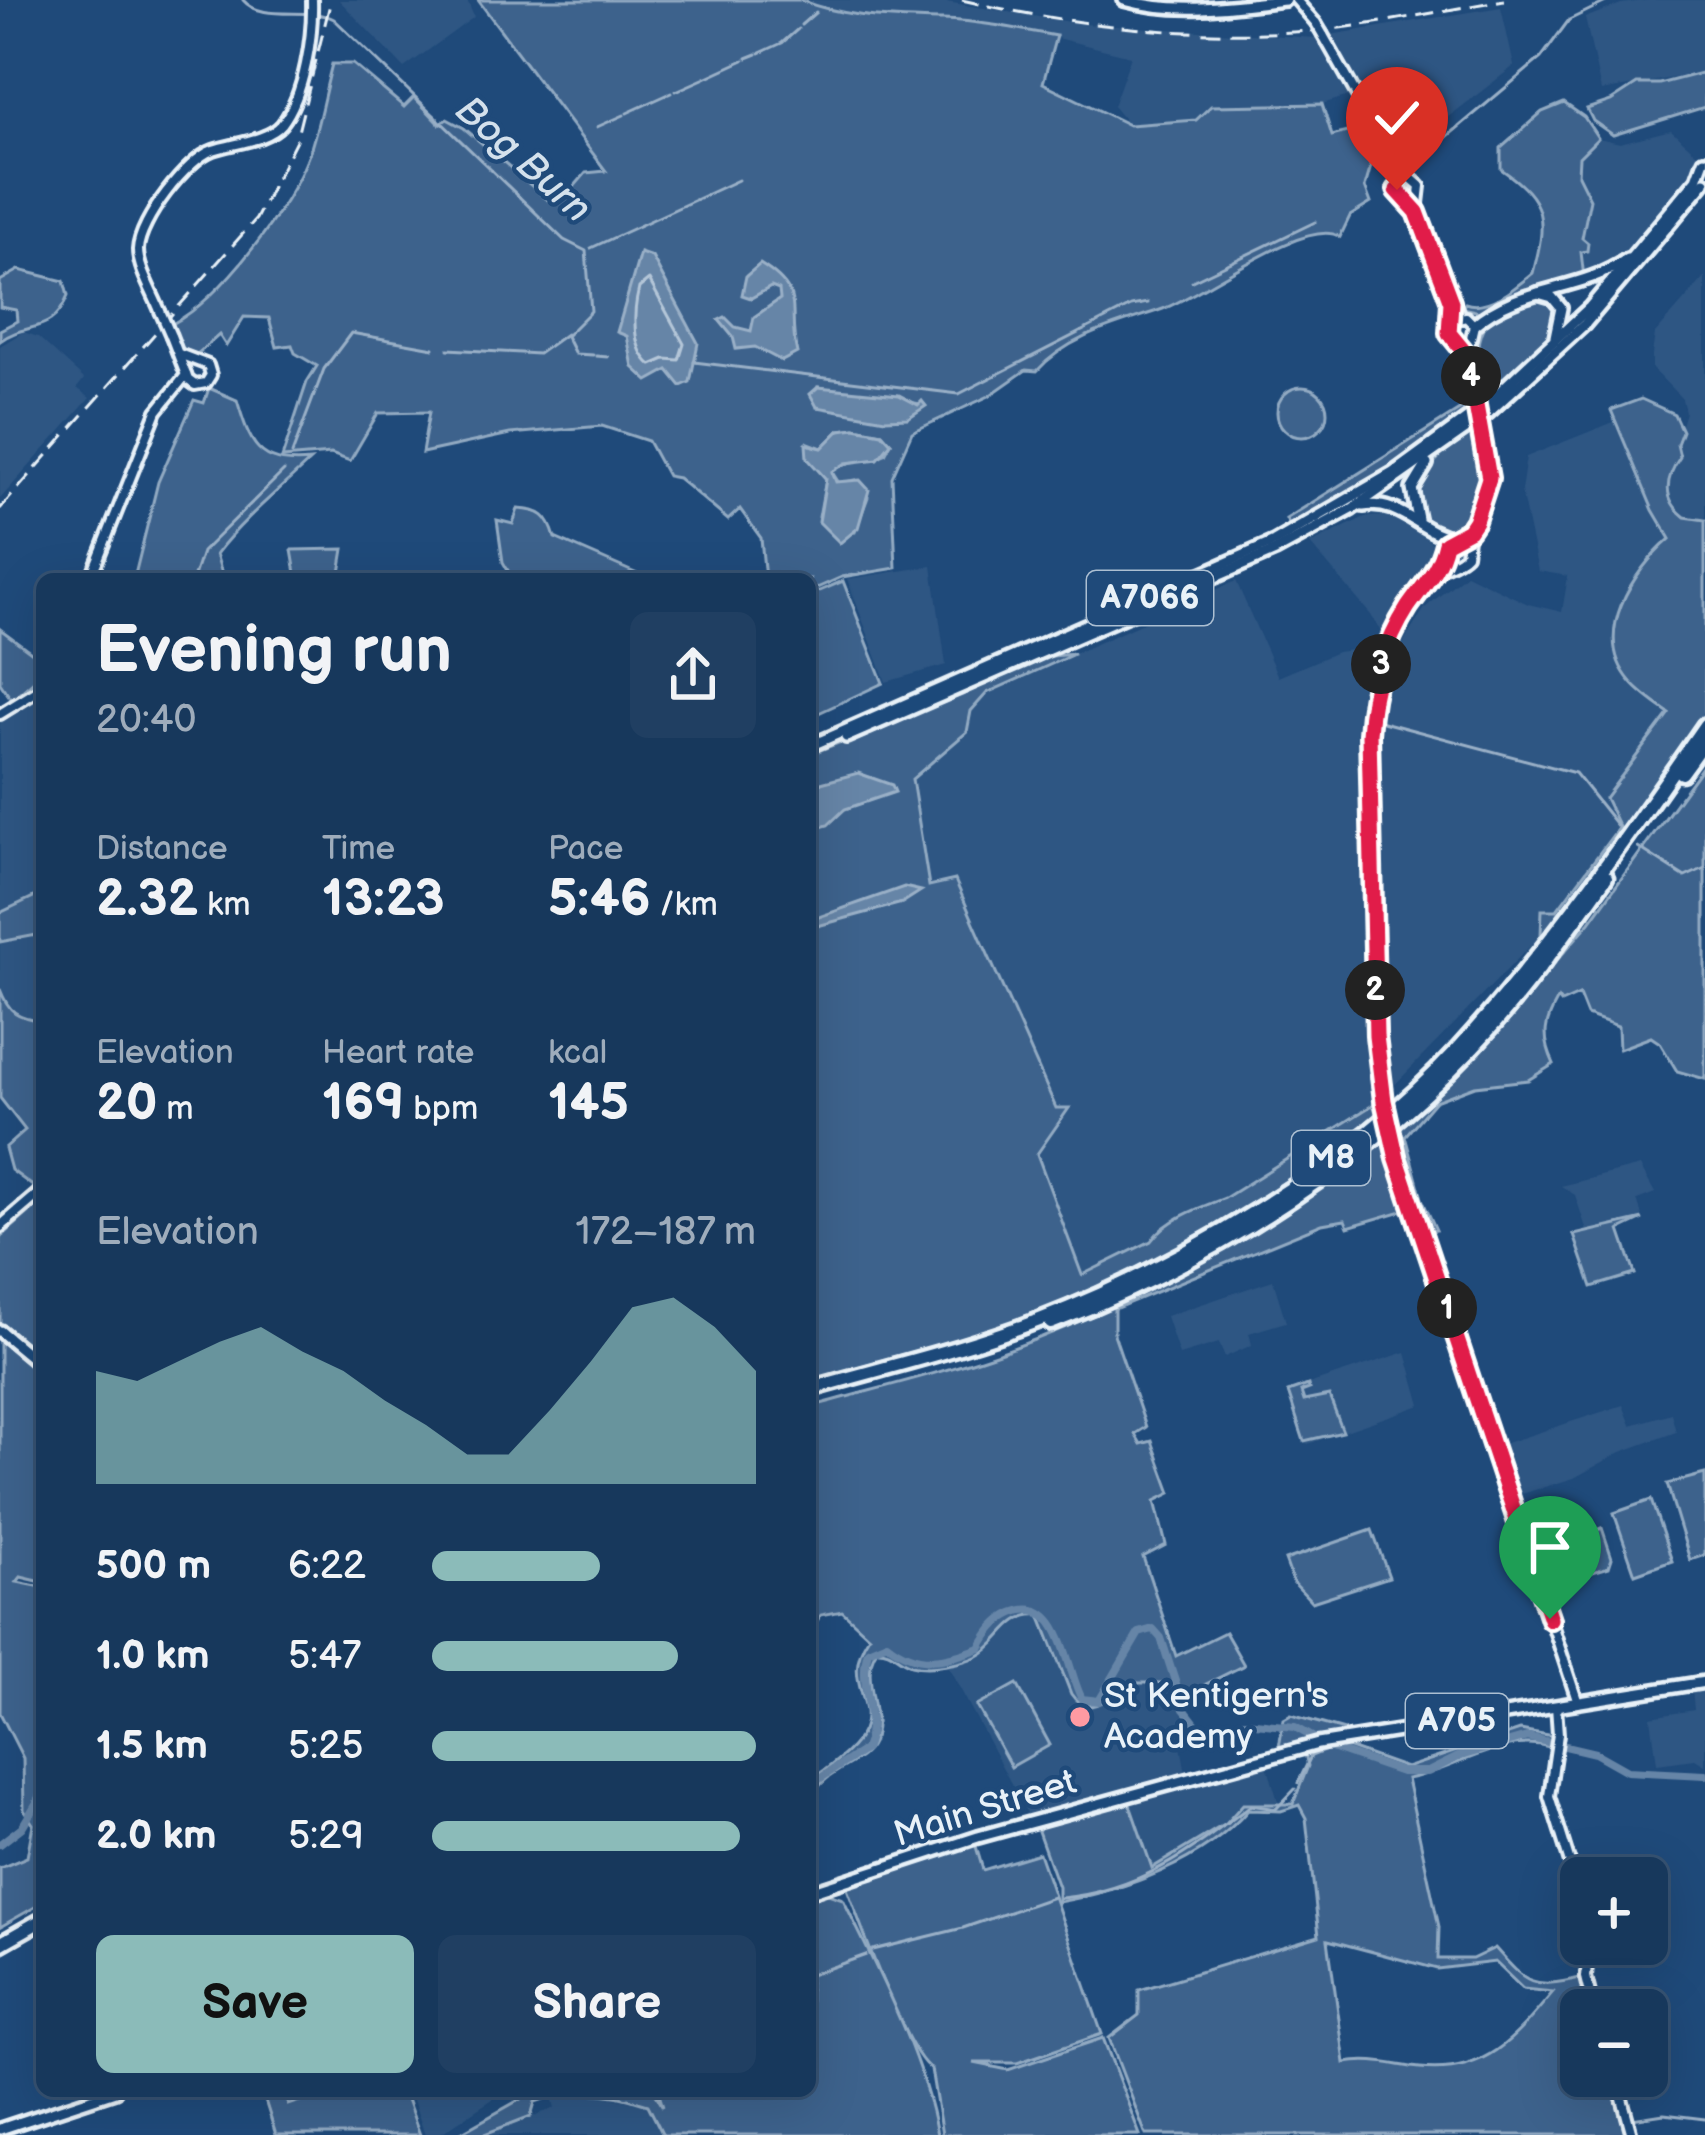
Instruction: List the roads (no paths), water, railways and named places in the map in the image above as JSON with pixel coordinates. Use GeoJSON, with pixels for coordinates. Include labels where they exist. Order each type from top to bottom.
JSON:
{"type":"FeatureCollection","features":[{"type":"Feature","properties":{"kind":"highway","name":"M8"},"geometry":{"type":"LineString","coordinates":[[816,1391],[1037,1321],[1215,1235],[1319,1167],[1454,1054],[1553,936],[1705,725]]}},
{"type":"Feature","properties":{"kind":"highway","name":"M8"},"geometry":{"type":"LineString","coordinates":[[816,1391],[1008,1339],[1098,1305],[1229,1238],[1313,1183],[1406,1108],[1494,1024],[1559,943],[1705,740]]}},
{"type":"Feature","properties":{"kind":"highway"},"geometry":{"type":"LineString","coordinates":[[0,1935],[36,1920]]}},
{"type":"Feature","properties":{"kind":"highway"},"geometry":{"type":"LineString","coordinates":[[0,1944],[36,1922]]}},
{"type":"Feature","properties":{"kind":"main road"},"geometry":{"type":"LineString","coordinates":[[1124,0],[1166,9],[1274,1],[1306,7]]}},
{"type":"Feature","properties":{"kind":"main road"},"geometry":{"type":"LineString","coordinates":[[1296,0],[1316,22],[1404,180],[1420,186],[1412,199]]}},
{"type":"Feature","properties":{"kind":"main road"},"geometry":{"type":"LineString","coordinates":[[179,354],[205,362],[211,375],[202,385],[188,376],[160,311],[138,251],[146,228],[193,160],[270,134],[282,124],[304,65],[312,3]]}},
{"type":"Feature","properties":{"kind":"main road","name":"A7066"},"geometry":{"type":"LineString","coordinates":[[1486,409],[1645,244],[1697,179],[1704,160]]}},
{"type":"Feature","properties":{"kind":"main road"},"geometry":{"type":"LineString","coordinates":[[1404,180],[1398,193],[1412,199],[1451,302],[1464,320],[1463,341],[1489,478],[1464,558],[1446,556]]}},
{"type":"Feature","properties":{"kind":"main road","name":"A7066"},"geometry":{"type":"LineString","coordinates":[[816,745],[1274,542],[1393,473],[1472,420],[1585,324],[1705,182]]}},
{"type":"Feature","properties":{"kind":"main road","name":"A7066"},"geometry":{"type":"LineString","coordinates":[[1464,320],[1530,292],[1592,279],[1645,244]]}},
{"type":"Feature","properties":{"kind":"main road"},"geometry":{"type":"LineString","coordinates":[[1530,292],[1552,297],[1562,318],[1554,340],[1540,356]]}},
{"type":"Feature","properties":{"kind":"main road"},"geometry":{"type":"LineString","coordinates":[[1463,341],[1449,333],[1464,320]]}},
{"type":"Feature","properties":{"kind":"main road"},"geometry":{"type":"LineString","coordinates":[[92,573],[157,411],[188,376],[193,362]]}},
{"type":"Feature","properties":{"kind":"main road","name":"A7066"},"geometry":{"type":"LineString","coordinates":[[816,745],[1234,570],[1352,508],[1434,455],[1472,420]]}},
{"type":"Feature","properties":{"kind":"main road"},"geometry":{"type":"LineString","coordinates":[[1421,524],[1412,504],[1412,489],[1434,455]]}},
{"type":"Feature","properties":{"kind":"main road"},"geometry":{"type":"LineString","coordinates":[[1352,508],[1379,504],[1421,524],[1433,533],[1446,556]]}},
{"type":"Feature","properties":{"kind":"main road"},"geometry":{"type":"LineString","coordinates":[[1469,530],[1455,538],[1392,634],[1370,711],[1375,992],[1383,1096],[1409,1194],[1578,1703]]}},
{"type":"Feature","properties":{"kind":"main road"},"geometry":{"type":"LineString","coordinates":[[1433,533],[1455,538],[1467,547]]}},
{"type":"Feature","properties":{"kind":"main road"},"geometry":{"type":"LineString","coordinates":[[0,714],[36,692]]}},
{"type":"Feature","properties":{"kind":"main road"},"geometry":{"type":"LineString","coordinates":[[0,1227],[36,1196]]}},
{"type":"Feature","properties":{"kind":"main road"},"geometry":{"type":"LineString","coordinates":[[0,1331],[36,1361]]}},
{"type":"Feature","properties":{"kind":"main road","name":"A705"},"geometry":{"type":"LineString","coordinates":[[1556,1706],[1705,1682]]}},
{"type":"Feature","properties":{"kind":"main road"},"geometry":{"type":"LineString","coordinates":[[1556,1706],[1558,1734],[1550,1796],[1569,1857]]}},
{"type":"Feature","properties":{"kind":"main road","name":"Main Street"},"geometry":{"type":"LineString","coordinates":[[816,1890],[978,1837],[1318,1744],[1556,1706]]}},
{"type":"Feature","properties":{"kind":"main road"},"geometry":{"type":"LineString","coordinates":[[0,2129],[97,2097]]}},
{"type":"Feature","properties":{"kind":"main road"},"geometry":{"type":"LineString","coordinates":[[1622,2097],[1632,2135]]}},
{"type":"Feature","properties":{"kind":"water"},"geometry":{"type":"Polygon","coordinates":[[[640,253],[652,257],[698,343],[690,382],[681,386],[668,370],[648,381],[633,367],[627,336],[617,332],[640,253]]]}},
{"type":"Feature","properties":{"kind":"water"},"geometry":{"type":"Polygon","coordinates":[[[760,264],[790,293],[797,353],[782,361],[755,347],[736,349],[719,320],[725,317],[735,327],[751,331],[754,317],[780,299],[779,290],[771,287],[751,298],[742,295],[746,276],[760,264]]]}},
{"type":"Feature","properties":{"kind":"water"},"geometry":{"type":"Polygon","coordinates":[[[818,387],[899,395],[926,406],[908,418],[885,419],[817,407],[810,394],[818,387]]]}},
{"type":"Feature","properties":{"kind":"water"},"geometry":{"type":"Polygon","coordinates":[[[840,430],[882,433],[891,443],[878,459],[846,463],[832,472],[836,482],[860,480],[869,490],[858,528],[840,543],[819,522],[826,479],[807,458],[806,444],[822,448],[840,430]]]}},
{"type":"Feature","properties":{"kind":"water"},"geometry":{"type":"Polygon","coordinates":[[[858,773],[892,785],[895,792],[845,809],[828,825],[816,828],[816,784],[858,773]]]}},
{"type":"Feature","properties":{"kind":"water"},"geometry":{"type":"Polygon","coordinates":[[[904,887],[921,891],[902,903],[816,926],[816,918],[904,887]]]}},
{"type":"Feature","properties":{"kind":"waterway","name":"Bog Burn"},"geometry":{"type":"LineString","coordinates":[[243,0],[261,11],[334,19],[564,240],[586,251],[591,311],[566,336],[575,354],[593,355]]}},
{"type":"Feature","properties":{"kind":"waterway"},"geometry":{"type":"LineString","coordinates":[[1417,162],[1541,58],[1569,20],[1610,0]]}},
{"type":"Feature","properties":{"kind":"waterway"},"geometry":{"type":"LineString","coordinates":[[801,25],[816,12]]}},
{"type":"Feature","properties":{"kind":"waterway"},"geometry":{"type":"LineString","coordinates":[[760,53],[798,29]]}},
{"type":"Feature","properties":{"kind":"waterway"},"geometry":{"type":"LineString","coordinates":[[747,58],[757,54]]}},
{"type":"Feature","properties":{"kind":"waterway"},"geometry":{"type":"LineString","coordinates":[[705,78],[744,60]]}},
{"type":"Feature","properties":{"kind":"waterway"},"geometry":{"type":"LineString","coordinates":[[676,91],[703,79]]}},
{"type":"Feature","properties":{"kind":"waterway"},"geometry":{"type":"LineString","coordinates":[[627,113],[671,93]]}},
{"type":"Feature","properties":{"kind":"waterway"},"geometry":{"type":"LineString","coordinates":[[597,127],[624,115]]}},
{"type":"Feature","properties":{"kind":"waterway"},"geometry":{"type":"LineString","coordinates":[[591,248],[738,180]]}},
{"type":"Feature","properties":{"kind":"waterway"},"geometry":{"type":"LineString","coordinates":[[1192,281],[1315,222]]}},
{"type":"Feature","properties":{"kind":"waterway"},"geometry":{"type":"LineString","coordinates":[[694,362],[959,394],[1131,306],[1148,303]]}},
{"type":"Feature","properties":{"kind":"waterway"},"geometry":{"type":"LineString","coordinates":[[292,454],[324,369],[351,333],[434,348]]}},
{"type":"Feature","properties":{"kind":"waterway"},"geometry":{"type":"LineString","coordinates":[[448,349],[538,354],[566,334]]}},
{"type":"Feature","properties":{"kind":"waterway"},"geometry":{"type":"LineString","coordinates":[[596,356],[608,357]]}},
{"type":"Feature","properties":{"kind":"waterway"},"geometry":{"type":"LineString","coordinates":[[195,573],[202,552],[284,471]]}},
{"type":"Feature","properties":{"kind":"waterway"},"geometry":{"type":"LineString","coordinates":[[1379,721],[1575,773],[1622,832]]}},
{"type":"Feature","properties":{"kind":"waterway"},"geometry":{"type":"LineString","coordinates":[[1638,847],[1685,877],[1705,868]]}},
{"type":"Feature","properties":{"kind":"waterway"},"geometry":{"type":"LineString","coordinates":[[816,1781],[865,1749],[870,1724],[865,1676],[868,1651],[887,1643],[921,1659],[955,1656],[980,1648],[1002,1619],[1029,1609],[1052,1623],[1082,1699],[1099,1701],[1139,1633],[1153,1629],[1161,1638],[1184,1709],[1198,1727],[1245,1722],[1295,1727],[1331,1748],[1401,1772],[1428,1772],[1460,1756],[1527,1737],[1595,1753],[1627,1771],[1705,1775]]}},
{"type":"Feature","properties":{"kind":"waterway"},"geometry":{"type":"LineString","coordinates":[[1298,1783],[1311,1756],[1331,1748]]}},
{"type":"Feature","properties":{"kind":"waterway"},"geometry":{"type":"LineString","coordinates":[[1061,1898],[1140,1878],[1185,1853],[1251,1805],[1276,1809],[1295,1789]]}},
{"type":"Feature","properties":{"kind":"waterway"},"geometry":{"type":"LineString","coordinates":[[0,1844],[22,1827],[36,1804]]}},
{"type":"Feature","properties":{"kind":"waterway"},"geometry":{"type":"LineString","coordinates":[[873,1950],[963,1928],[1053,1897]]}},
{"type":"Feature","properties":{"kind":"waterway"},"geometry":{"type":"LineString","coordinates":[[816,1973],[866,1955]]}},
{"type":"Feature","properties":{"kind":"waterway"},"geometry":{"type":"LineString","coordinates":[[1632,2119],[1664,2114],[1705,2119]]}},
{"type":"Feature","properties":{"kind":"railway"},"geometry":{"type":"LineString","coordinates":[[0,509],[256,219],[296,140],[331,0]]}},
{"type":"Feature","properties":{"kind":"railway"},"geometry":{"type":"LineString","coordinates":[[962,0],[1095,24],[1231,33],[1344,27],[1504,0]]}},
{"type":"Feature","properties":{"kind":"place","name":"St Kentigern's Academy"},"geometry":{"type":"Point","coordinates":[1080,1717]}}]}
